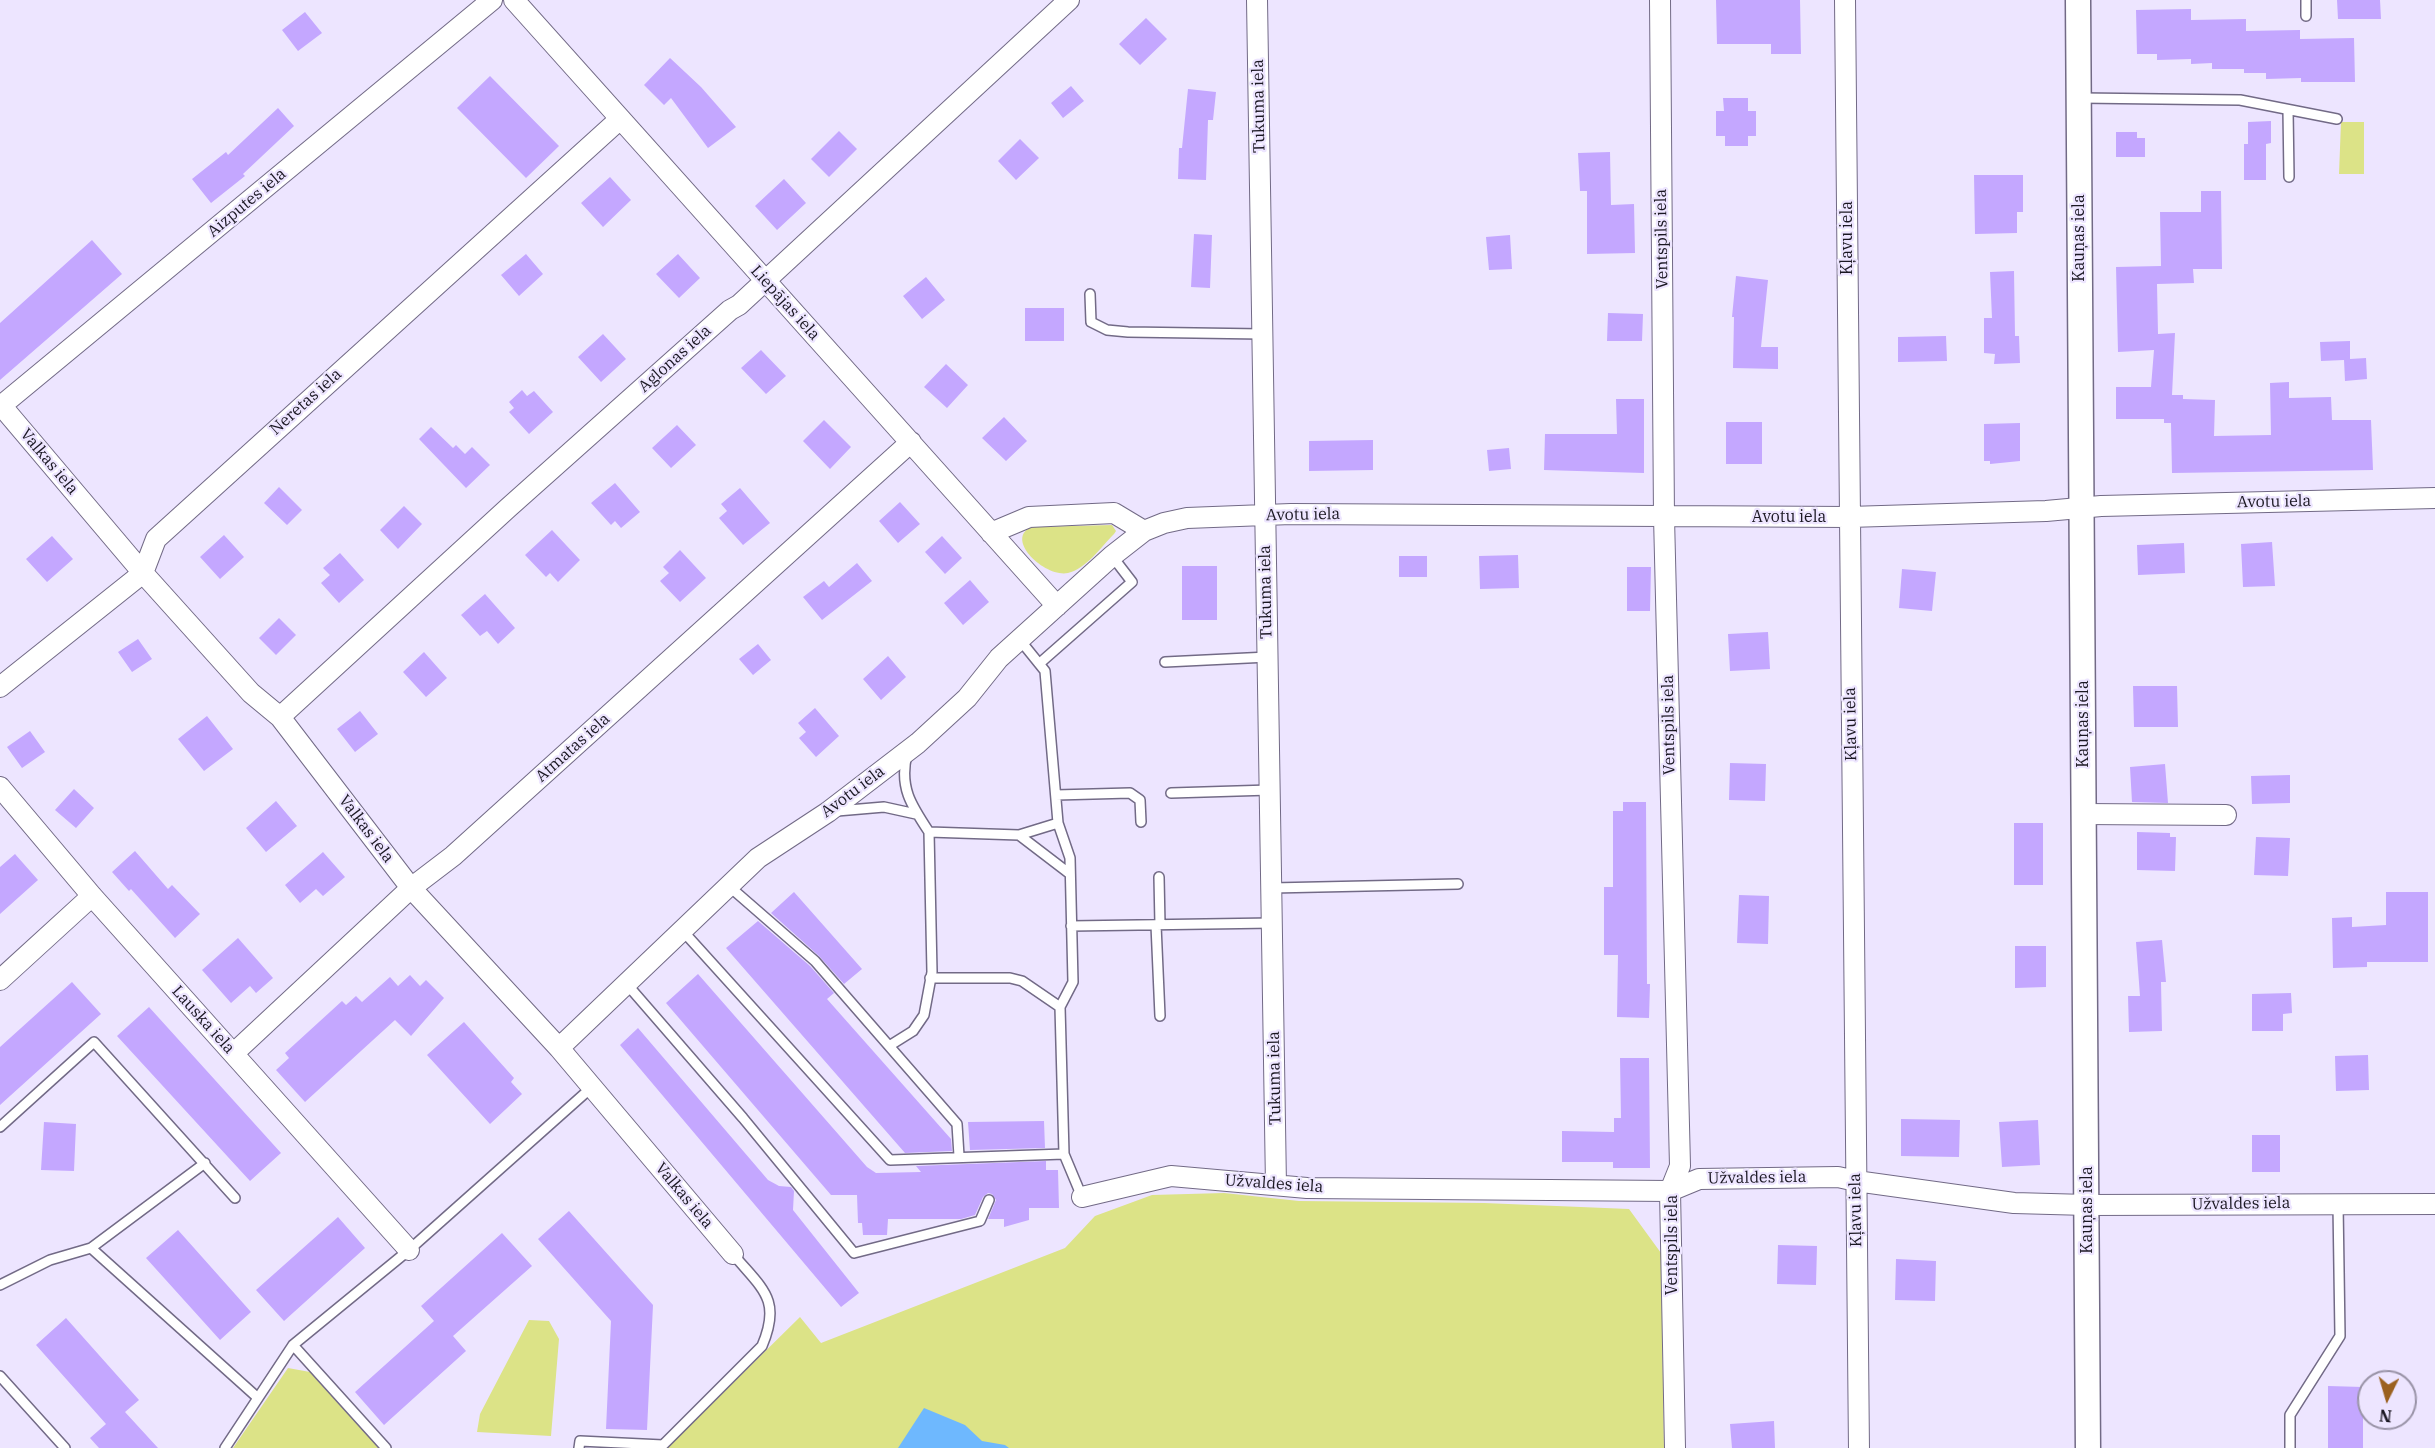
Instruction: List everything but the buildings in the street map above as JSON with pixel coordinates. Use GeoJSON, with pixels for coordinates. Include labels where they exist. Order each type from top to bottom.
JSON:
{"type":"FeatureCollection","features":[{"type":"Feature","properties":{"kind":"street","name":"Aizputes iela"},"geometry":{"type":"LineString","coordinates":[[1,405],[492,0]]}},
{"type":"Feature","properties":{"kind":"street","name":"Liepājas iela"},"geometry":{"type":"LineString","coordinates":[[514,0],[1057,606]]}},
{"type":"Feature","properties":{"kind":"street","name":"Aglonas iela"},"geometry":{"type":"LineString","coordinates":[[280,717],[508,508],[730,310],[739,305],[1069,0]]}},
{"type":"Feature","properties":{"kind":"street","name":"Tukuma iela"},"geometry":{"type":"LineString","coordinates":[[1257,0],[1276,1185]]}},
{"type":"Feature","properties":{"kind":"street","name":"Ventspils iela"},"geometry":{"type":"LineString","coordinates":[[1660,0],[1664,517],[1680,1166],[1670,1191],[1675,1448]]}},
{"type":"Feature","properties":{"kind":"street","name":"Kļavu iela"},"geometry":{"type":"LineString","coordinates":[[1845,0],[1859,1448]]}},
{"type":"Feature","properties":{"kind":"street","name":"Kauņas iela"},"geometry":{"type":"LineString","coordinates":[[2078,0],[2088,1448]]}},
{"type":"Feature","properties":{"kind":"street","name":"Neretas iela"},"geometry":{"type":"LineString","coordinates":[[143,573],[156,539],[620,118]]}},
{"type":"Feature","properties":{"kind":"street","name":"Valkas iela"},"geometry":{"type":"LineString","coordinates":[[1,405],[143,573],[251,693],[280,717],[411,888],[559,1048],[732,1254]]}},
{"type":"Feature","properties":{"kind":"street","name":"Atmatas iela"},"geometry":{"type":"LineString","coordinates":[[234,1053],[411,888],[453,856],[911,442]]}},
{"type":"Feature","properties":{"kind":"street","name":"Avotu iela"},"geometry":{"type":"LineString","coordinates":[[559,1048],[758,858],[828,812],[907,751],[967,698],[999,658],[1112,556],[1144,531],[1188,518],[1265,515],[1849,517],[2100,506],[2435,498]]}},
{"type":"Feature","properties":{"kind":"street"},"geometry":{"type":"LineString","coordinates":[[991,534],[1029,517],[1114,513],[1144,531]]}},
{"type":"Feature","properties":{"kind":"street"},"geometry":{"type":"LineString","coordinates":[[0,687],[143,573]]}},
{"type":"Feature","properties":{"kind":"street","name":"Lauska iela"},"geometry":{"type":"LineString","coordinates":[[0,787],[92,896],[409,1250]]}},
{"type":"Feature","properties":{"kind":"street"},"geometry":{"type":"LineString","coordinates":[[2084,814],[2226,815]]}},
{"type":"Feature","properties":{"kind":"street"},"geometry":{"type":"LineString","coordinates":[[0,980],[92,896]]}},
{"type":"Feature","properties":{"kind":"street","name":"Užvaldes iela"},"geometry":{"type":"LineString","coordinates":[[1082,1197],[1171,1176],[1307,1188],[1670,1191],[1699,1179],[1838,1176],[1856,1181],[2014,1203],[2087,1205],[2435,1204]]}},
{"type":"Feature","properties":{"kind":"lane"},"geometry":{"type":"LineString","coordinates":[[2306,0],[2306,16]]}},
{"type":"Feature","properties":{"kind":"lane"},"geometry":{"type":"LineString","coordinates":[[2079,98],[2240,100],[2337,119]]}},
{"type":"Feature","properties":{"kind":"lane"},"geometry":{"type":"LineString","coordinates":[[2288,110],[2289,177]]}},
{"type":"Feature","properties":{"kind":"lane"},"geometry":{"type":"LineString","coordinates":[[1090,294],[1091,322],[1107,330],[1262,334]]}},
{"type":"Feature","properties":{"kind":"lane"},"geometry":{"type":"LineString","coordinates":[[1040,663],[1132,582],[1112,556]]}},
{"type":"Feature","properties":{"kind":"lane"},"geometry":{"type":"LineString","coordinates":[[1020,639],[1045,670],[1058,823],[1070,858],[1073,982],[1060,1007],[1064,1154],[1082,1197]]}},
{"type":"Feature","properties":{"kind":"lane"},"geometry":{"type":"LineString","coordinates":[[1166,662],[1268,657]]}},
{"type":"Feature","properties":{"kind":"lane"},"geometry":{"type":"LineString","coordinates":[[889,1046],[913,1031],[924,1016],[930,978],[929,832],[916,814],[905,787],[903,771],[907,751]]}},
{"type":"Feature","properties":{"kind":"lane"},"geometry":{"type":"LineString","coordinates":[[1171,793],[1270,790]]}},
{"type":"Feature","properties":{"kind":"lane"},"geometry":{"type":"LineString","coordinates":[[1056,795],[1130,793],[1140,800],[1141,822]]}},
{"type":"Feature","properties":{"kind":"lane"},"geometry":{"type":"LineString","coordinates":[[828,812],[884,807],[916,814]]}},
{"type":"Feature","properties":{"kind":"lane"},"geometry":{"type":"LineString","coordinates":[[929,832],[1019,835],[1058,823]]}},
{"type":"Feature","properties":{"kind":"lane"},"geometry":{"type":"LineString","coordinates":[[1019,835],[1070,874]]}},
{"type":"Feature","properties":{"kind":"lane"},"geometry":{"type":"LineString","coordinates":[[1159,877],[1160,1016]]}},
{"type":"Feature","properties":{"kind":"lane"},"geometry":{"type":"LineString","coordinates":[[1272,888],[1458,884]]}},
{"type":"Feature","properties":{"kind":"lane"},"geometry":{"type":"LineString","coordinates":[[730,887],[815,961],[957,1124],[959,1156]]}},
{"type":"Feature","properties":{"kind":"lane"},"geometry":{"type":"LineString","coordinates":[[1071,926],[1273,923]]}},
{"type":"Feature","properties":{"kind":"lane"},"geometry":{"type":"LineString","coordinates":[[682,930],[890,1160],[1064,1154]]}},
{"type":"Feature","properties":{"kind":"lane"},"geometry":{"type":"LineString","coordinates":[[930,978],[1010,978],[1022,981],[1060,1007]]}},
{"type":"Feature","properties":{"kind":"lane"},"geometry":{"type":"LineString","coordinates":[[626,982],[743,1118],[854,1253],[980,1221],[989,1200]]}},
{"type":"Feature","properties":{"kind":"lane"},"geometry":{"type":"LineString","coordinates":[[0,1127],[94,1042],[235,1198]]}},
{"type":"Feature","properties":{"kind":"lane"},"geometry":{"type":"LineString","coordinates":[[225,1448],[293,1345],[409,1250],[592,1087]]}},
{"type":"Feature","properties":{"kind":"lane"},"geometry":{"type":"LineString","coordinates":[[0,1286],[50,1260],[91,1248],[205,1163]]}},
{"type":"Feature","properties":{"kind":"lane"},"geometry":{"type":"LineString","coordinates":[[2290,1448],[2290,1415],[2340,1336],[2338,1203]]}},
{"type":"Feature","properties":{"kind":"lane"},"geometry":{"type":"LineString","coordinates":[[91,1248],[258,1398]]}},
{"type":"Feature","properties":{"kind":"lane"},"geometry":{"type":"LineString","coordinates":[[579,1448],[580,1441],[663,1444],[762,1346],[770,1326],[769,1298],[732,1254]]}},
{"type":"Feature","properties":{"kind":"lane"},"geometry":{"type":"LineString","coordinates":[[293,1345],[386,1448]]}},
{"type":"Feature","properties":{"kind":"lane"},"geometry":{"type":"LineString","coordinates":[[0,1376],[65,1448]]}},
{"type":"Feature","properties":{"kind":"green space"},"geometry":{"type":"Polygon","coordinates":[[[2341,122],[2364,122],[2364,174],[2339,174],[2341,122]]]}},
{"type":"Feature","properties":{"kind":"green space"},"geometry":{"type":"Polygon","coordinates":[[[1112,525],[1116,531],[1114,534],[1087,562],[1068,573],[1049,570],[1040,564],[1025,549],[1022,540],[1024,533],[1031,527],[1112,525]]]}},
{"type":"Feature","properties":{"kind":"green space"},"geometry":{"type":"Polygon","coordinates":[[[1224,1193],[1299,1201],[1484,1203],[1629,1209],[1661,1253],[1664,1448],[667,1448],[800,1317],[821,1343],[1065,1248],[1095,1216],[1152,1195],[1224,1193]]]}},
{"type":"Feature","properties":{"kind":"green space"},"geometry":{"type":"Polygon","coordinates":[[[529,1320],[549,1321],[559,1339],[551,1436],[477,1432],[480,1414],[529,1320]]]}},
{"type":"Feature","properties":{"kind":"green space"},"geometry":{"type":"Polygon","coordinates":[[[288,1368],[310,1372],[379,1448],[233,1448],[288,1368]]]}},
{"type":"Feature","properties":{"kind":"water"},"geometry":{"type":"Polygon","coordinates":[[[924,1408],[965,1425],[982,1441],[1005,1445],[1009,1448],[898,1448],[924,1408]]]}}]}
